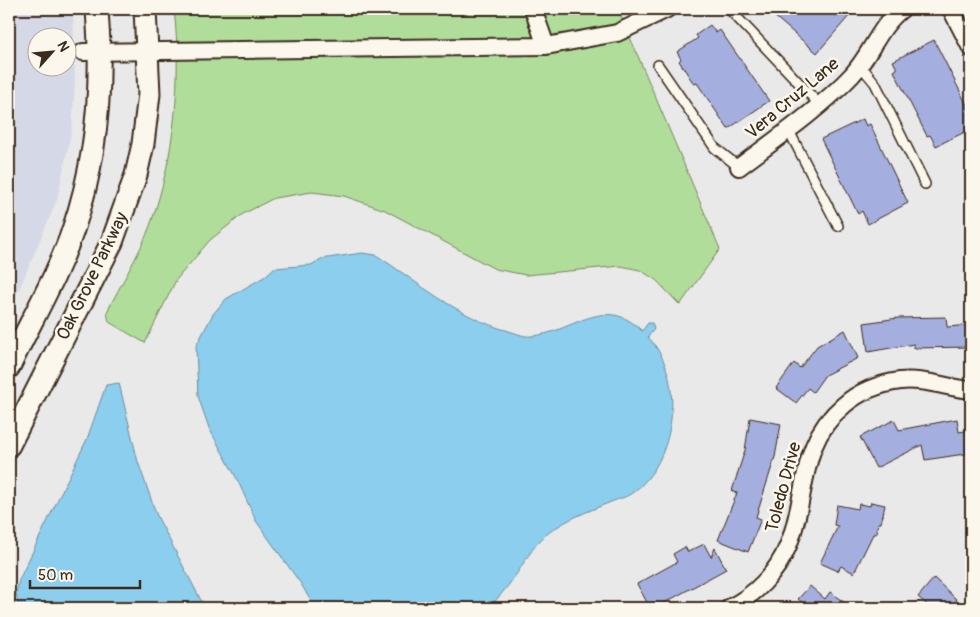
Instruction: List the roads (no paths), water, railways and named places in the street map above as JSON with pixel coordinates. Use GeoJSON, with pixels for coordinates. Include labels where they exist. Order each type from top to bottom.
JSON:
{"type":"FeatureCollection","features":[{"type":"Feature","properties":{"kind":"street","name":"Oak Grove Parkway"},"geometry":{"type":"LineString","coordinates":[[9,367],[62,256],[81,204],[96,135],[92,52],[97,9]]}},
{"type":"Feature","properties":{"kind":"street","name":"Oak Grove Parkway"},"geometry":{"type":"LineString","coordinates":[[9,445],[112,242],[126,207],[143,144],[149,94],[149,52],[145,9]]}},
{"type":"Feature","properties":{"kind":"street"},"geometry":{"type":"LineString","coordinates":[[533,9],[546,46]]}},
{"type":"Feature","properties":{"kind":"street"},"geometry":{"type":"LineString","coordinates":[[92,52],[546,46],[617,33],[667,9]]}},
{"type":"Feature","properties":{"kind":"street"},"geometry":{"type":"LineString","coordinates":[[951,9],[971,48]]}},
{"type":"Feature","properties":{"kind":"street","name":"Vera Cruz Lane"},"geometry":{"type":"LineString","coordinates":[[739,166],[819,104],[860,66],[886,25],[898,10]]}},
{"type":"Feature","properties":{"kind":"street","name":"Toledo Drive"},"geometry":{"type":"LineString","coordinates":[[729,608],[755,592],[780,562],[794,527],[812,451],[820,431],[837,411],[866,390],[901,381],[971,390]]}},
{"type":"Feature","properties":{"kind":"lane"},"geometry":{"type":"LineString","coordinates":[[730,10],[819,104]]}},
{"type":"Feature","properties":{"kind":"lane"},"geometry":{"type":"LineString","coordinates":[[658,65],[715,148],[739,166]]}},
{"type":"Feature","properties":{"kind":"lane"},"geometry":{"type":"LineString","coordinates":[[860,66],[875,83],[925,184]]}},
{"type":"Feature","properties":{"kind":"lane"},"geometry":{"type":"LineString","coordinates":[[788,129],[838,226]]}},
{"type":"Feature","properties":{"kind":"water"},"geometry":{"type":"Polygon","coordinates":[[[362,253],[376,255],[440,299],[473,318],[523,335],[546,334],[587,318],[601,315],[614,315],[628,320],[642,331],[648,323],[652,323],[654,329],[648,337],[660,354],[668,373],[672,395],[671,418],[667,440],[659,461],[647,479],[630,494],[578,516],[547,534],[528,555],[510,583],[489,608],[315,608],[301,584],[256,521],[237,479],[209,428],[198,396],[196,346],[213,314],[226,299],[264,277],[274,268],[311,265],[321,259],[362,253]]]}},
{"type":"Feature","properties":{"kind":"water"},"geometry":{"type":"Polygon","coordinates":[[[119,383],[138,462],[157,516],[205,608],[19,608],[16,594],[19,580],[87,439],[106,385],[119,383]]]}}]}
